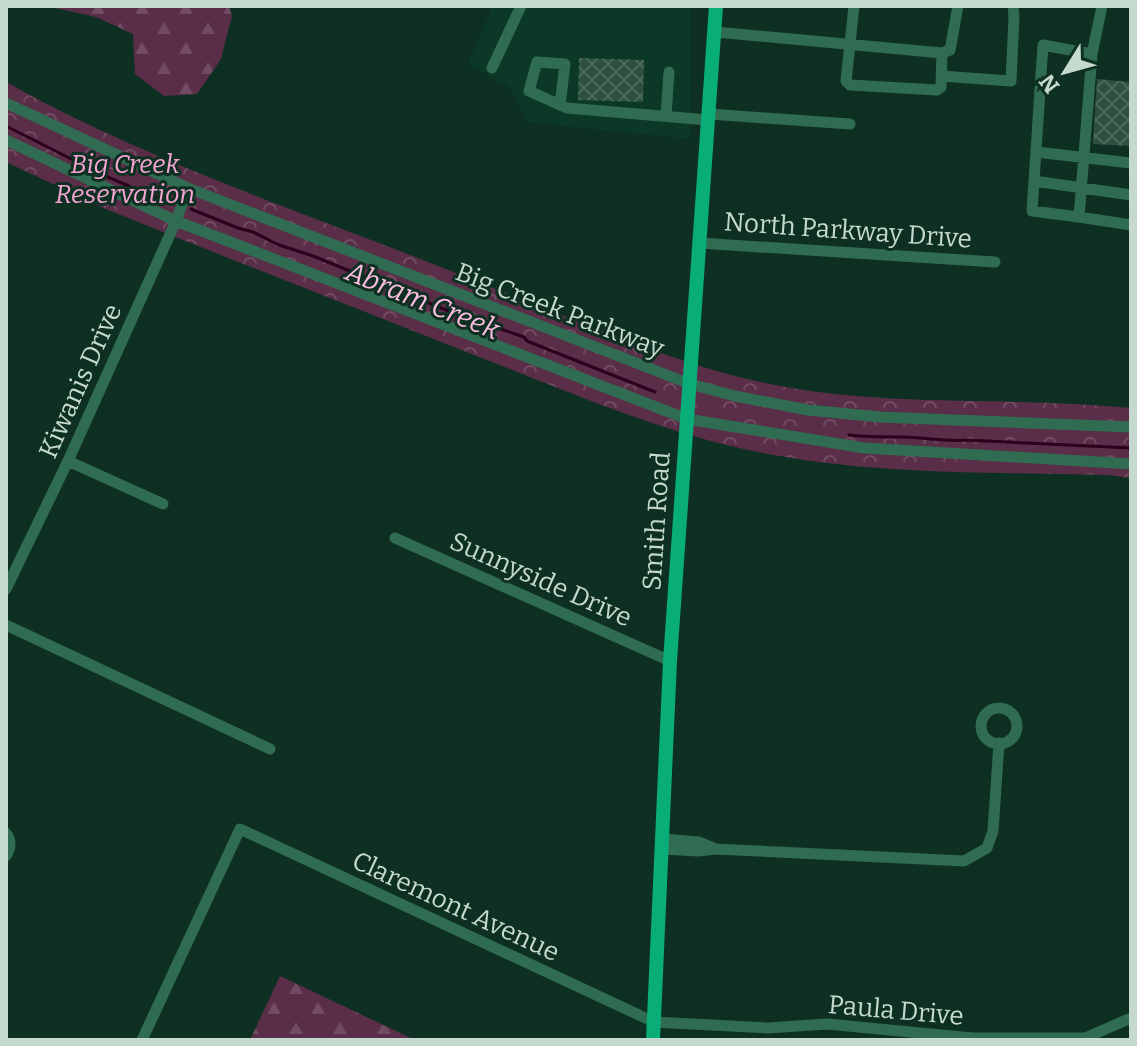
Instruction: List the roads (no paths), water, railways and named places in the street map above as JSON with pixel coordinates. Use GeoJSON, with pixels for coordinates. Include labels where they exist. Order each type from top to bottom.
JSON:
{"type":"FeatureCollection","features":[{"type":"Feature","properties":{"kind":"main road","name":"Smith Road"},"geometry":{"type":"LineString","coordinates":[[653,1040],[670,661],[716,6]]}},
{"type":"Feature","properties":{"kind":"street"},"geometry":{"type":"LineString","coordinates":[[492,68],[521,6]]}},
{"type":"Feature","properties":{"kind":"street"},"geometry":{"type":"LineString","coordinates":[[854,6],[846,81],[850,85],[937,90],[941,87],[942,53]]}},
{"type":"Feature","properties":{"kind":"street"},"geometry":{"type":"LineString","coordinates":[[715,32],[942,53],[950,50],[958,6]]}},
{"type":"Feature","properties":{"kind":"street"},"geometry":{"type":"LineString","coordinates":[[941,76],[1011,81],[1013,6]]}},
{"type":"Feature","properties":{"kind":"street"},"geometry":{"type":"LineString","coordinates":[[1079,217],[1092,54],[1102,6]]}},
{"type":"Feature","properties":{"kind":"street"},"geometry":{"type":"LineString","coordinates":[[1092,54],[1043,45],[1032,211],[1131,225]]}},
{"type":"Feature","properties":{"kind":"street"},"geometry":{"type":"LineString","coordinates":[[666,116],[669,72]]}},
{"type":"Feature","properties":{"kind":"street","name":"Big Creek Parkway"},"geometry":{"type":"LineString","coordinates":[[6,103],[188,188],[690,384],[808,410],[880,417],[1131,427]]}},
{"type":"Feature","properties":{"kind":"street"},"geometry":{"type":"LineString","coordinates":[[560,105],[666,116],[850,124]]}},
{"type":"Feature","properties":{"kind":"street"},"geometry":{"type":"LineString","coordinates":[[6,140],[176,221],[687,419],[864,448],[1131,464]]}},
{"type":"Feature","properties":{"kind":"street"},"geometry":{"type":"LineString","coordinates":[[1036,152],[1131,163]]}},
{"type":"Feature","properties":{"kind":"street"},"geometry":{"type":"LineString","coordinates":[[1034,181],[1131,195]]}},
{"type":"Feature","properties":{"kind":"street","name":"Kiwanis Drive"},"geometry":{"type":"LineString","coordinates":[[6,589],[68,461],[188,188]]}},
{"type":"Feature","properties":{"kind":"street","name":"North Parkway Drive"},"geometry":{"type":"LineString","coordinates":[[699,243],[995,262]]}},
{"type":"Feature","properties":{"kind":"street"},"geometry":{"type":"LineString","coordinates":[[68,461],[163,504]]}},
{"type":"Feature","properties":{"kind":"street","name":"Sunnyside Drive"},"geometry":{"type":"LineString","coordinates":[[395,538],[670,661]]}},
{"type":"Feature","properties":{"kind":"street"},"geometry":{"type":"LineString","coordinates":[[6,625],[270,749]]}},
{"type":"Feature","properties":{"kind":"street"},"geometry":{"type":"LineString","coordinates":[[662,844],[699,851],[715,849],[964,861],[987,848],[993,831],[999,743]]}},
{"type":"Feature","properties":{"kind":"street","name":"Claremont Avenue"},"geometry":{"type":"LineString","coordinates":[[142,1040],[240,829],[654,1022]]}},
{"type":"Feature","properties":{"kind":"street"},"geometry":{"type":"LineString","coordinates":[[6,833],[10,849],[6,856]]}},
{"type":"Feature","properties":{"kind":"street","name":"Paula Drive"},"geometry":{"type":"LineString","coordinates":[[654,1022],[768,1028],[827,1024],[972,1039],[1085,1038],[1131,1018]]}},
{"type":"Feature","properties":{"kind":"waterway","name":"Abram Creek"},"geometry":{"type":"LineString","coordinates":[[6,126],[103,175],[174,204]]}},
{"type":"Feature","properties":{"kind":"waterway","name":"Abram Creek"},"geometry":{"type":"LineString","coordinates":[[191,209],[451,312],[524,337],[527,341],[655,392]]}},
{"type":"Feature","properties":{"kind":"waterway","name":"Abram Creek"},"geometry":{"type":"LineString","coordinates":[[849,435],[1131,448]]}},
{"type":"Feature","properties":{"kind":"park label","name":"Big Creek Reservation"},"geometry":{"type":"Point","coordinates":[125,179]}}]}
